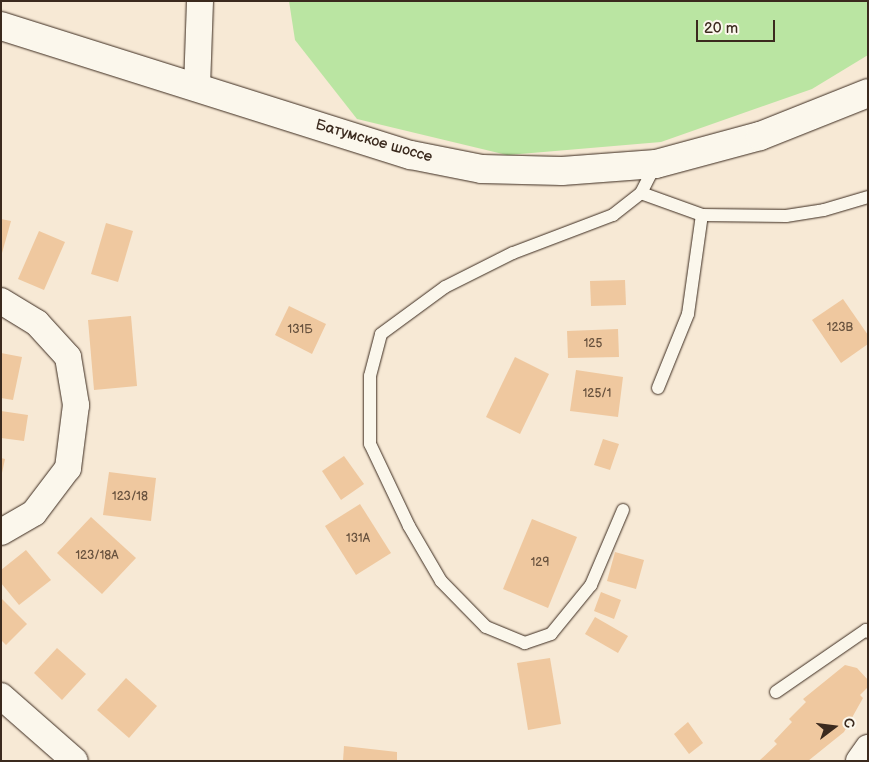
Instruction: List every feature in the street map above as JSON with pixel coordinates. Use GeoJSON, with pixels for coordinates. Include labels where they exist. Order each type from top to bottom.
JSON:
{"type":"FeatureCollection","features":[{"type":"Feature","properties":{"kind":"highway","name":"Батумское шоссе"},"geometry":{"type":"LineString","coordinates":[[1,26],[412,155],[482,169],[562,171],[656,164],[760,136],[868,93]]}},
{"type":"Feature","properties":{"kind":"street"},"geometry":{"type":"LineString","coordinates":[[197,87],[200,1]]}},
{"type":"Feature","properties":{"kind":"street"},"geometry":{"type":"LineString","coordinates":[[1,301],[37,323],[68,358],[76,405],[68,468],[34,513],[1,532]]}},
{"type":"Feature","properties":{"kind":"street"},"geometry":{"type":"LineString","coordinates":[[1,696],[75,761]]}},
{"type":"Feature","properties":{"kind":"street"},"geometry":{"type":"LineString","coordinates":[[859,761],[868,748]]}},
{"type":"Feature","properties":{"kind":"lane"},"geometry":{"type":"LineString","coordinates":[[623,510],[591,585],[551,634],[525,643],[486,627],[441,581],[409,526],[370,444],[370,376],[381,334],[446,287],[513,253],[613,215],[641,193],[656,164]]}},
{"type":"Feature","properties":{"kind":"lane"},"geometry":{"type":"LineString","coordinates":[[641,193],[702,215],[786,216],[824,210],[868,197]]}},
{"type":"Feature","properties":{"kind":"lane"},"geometry":{"type":"LineString","coordinates":[[658,388],[688,314],[702,215]]}},
{"type":"Feature","properties":{"kind":"lane"},"geometry":{"type":"LineString","coordinates":[[776,692],[866,630],[868,632]]}},
{"type":"Feature","properties":{"kind":"green space"},"geometry":{"type":"Polygon","coordinates":[[[289,1],[868,1],[868,55],[812,89],[661,142],[507,155],[357,119],[295,40],[289,1]]]}},
{"type":"Feature","properties":{"kind":"building"},"geometry":{"type":"Polygon","coordinates":[[[1,219],[11,221],[2,253],[1,253],[1,219]]]}},
{"type":"Feature","properties":{"kind":"building"},"geometry":{"type":"Polygon","coordinates":[[[106,223],[133,231],[118,282],[91,274],[106,223]]]}},
{"type":"Feature","properties":{"kind":"building"},"geometry":{"type":"Polygon","coordinates":[[[39,231],[65,242],[44,290],[18,279],[39,231]]]}},
{"type":"Feature","properties":{"kind":"building"},"geometry":{"type":"Polygon","coordinates":[[[625,280],[626,305],[591,306],[590,281],[625,280]]]}},
{"type":"Feature","properties":{"kind":"building"},"geometry":{"type":"Polygon","coordinates":[[[843,299],[868,335],[868,344],[841,363],[812,320],[843,299]]]}},
{"type":"Feature","properties":{"kind":"building"},"geometry":{"type":"Polygon","coordinates":[[[289,306],[326,324],[312,354],[275,335],[289,306]]]}},
{"type":"Feature","properties":{"kind":"building"},"geometry":{"type":"Polygon","coordinates":[[[131,316],[137,386],[94,390],[88,320],[131,316]]]}},
{"type":"Feature","properties":{"kind":"building"},"geometry":{"type":"Polygon","coordinates":[[[618,329],[619,357],[568,358],[567,331],[618,329]]]}},
{"type":"Feature","properties":{"kind":"building"},"geometry":{"type":"Polygon","coordinates":[[[1,353],[22,357],[13,400],[1,398],[1,353]]]}},
{"type":"Feature","properties":{"kind":"building"},"geometry":{"type":"Polygon","coordinates":[[[515,357],[549,374],[520,434],[486,417],[515,357]]]}},
{"type":"Feature","properties":{"kind":"building"},"geometry":{"type":"Polygon","coordinates":[[[576,370],[623,377],[618,417],[570,411],[576,370]]]}},
{"type":"Feature","properties":{"kind":"building"},"geometry":{"type":"Polygon","coordinates":[[[1,411],[28,415],[24,441],[1,438],[1,411]]]}},
{"type":"Feature","properties":{"kind":"building"},"geometry":{"type":"Polygon","coordinates":[[[603,439],[619,444],[610,470],[594,465],[603,439]]]}},
{"type":"Feature","properties":{"kind":"building"},"geometry":{"type":"Polygon","coordinates":[[[344,456],[364,484],[341,500],[322,471],[344,456]]]}},
{"type":"Feature","properties":{"kind":"building"},"geometry":{"type":"Polygon","coordinates":[[[1,458],[5,459],[2,473],[1,473],[1,458]]]}},
{"type":"Feature","properties":{"kind":"building"},"geometry":{"type":"Polygon","coordinates":[[[109,472],[156,478],[151,521],[103,515],[109,472]]]}},
{"type":"Feature","properties":{"kind":"building"},"geometry":{"type":"Polygon","coordinates":[[[360,504],[391,553],[356,575],[325,526],[360,504]]]}},
{"type":"Feature","properties":{"kind":"building"},"geometry":{"type":"Polygon","coordinates":[[[91,517],[136,558],[102,594],[57,553],[91,517]]]}},
{"type":"Feature","properties":{"kind":"building"},"geometry":{"type":"Polygon","coordinates":[[[532,519],[577,537],[548,608],[503,589],[532,519]]]}},
{"type":"Feature","properties":{"kind":"building"},"geometry":{"type":"Polygon","coordinates":[[[26,550],[51,580],[19,605],[1,583],[1,570],[26,550]]]}},
{"type":"Feature","properties":{"kind":"building"},"geometry":{"type":"Polygon","coordinates":[[[615,552],[644,560],[636,589],[607,581],[615,552]]]}},
{"type":"Feature","properties":{"kind":"building"},"geometry":{"type":"Polygon","coordinates":[[[601,592],[621,600],[614,619],[594,611],[601,592]]]}},
{"type":"Feature","properties":{"kind":"building"},"geometry":{"type":"Polygon","coordinates":[[[1,598],[27,624],[6,645],[1,640],[1,598]]]}},
{"type":"Feature","properties":{"kind":"building"},"geometry":{"type":"Polygon","coordinates":[[[595,617],[628,636],[618,653],[585,634],[595,617]]]}},
{"type":"Feature","properties":{"kind":"building"},"geometry":{"type":"Polygon","coordinates":[[[57,648],[86,674],[62,700],[34,673],[57,648]]]}},
{"type":"Feature","properties":{"kind":"building"},"geometry":{"type":"Polygon","coordinates":[[[550,658],[561,724],[528,730],[517,663],[550,658]]]}},
{"type":"Feature","properties":{"kind":"building"},"geometry":{"type":"Polygon","coordinates":[[[845,665],[857,668],[868,680],[868,687],[860,695],[863,698],[844,732],[808,761],[759,761],[777,744],[774,741],[792,722],[789,719],[806,702],[803,699],[845,665]]]}},
{"type":"Feature","properties":{"kind":"building"},"geometry":{"type":"Polygon","coordinates":[[[126,678],[157,706],[129,738],[97,710],[126,678]]]}},
{"type":"Feature","properties":{"kind":"building"},"geometry":{"type":"Polygon","coordinates":[[[688,722],[703,743],[689,754],[674,734],[688,722]]]}},
{"type":"Feature","properties":{"kind":"building"},"geometry":{"type":"Polygon","coordinates":[[[344,746],[397,752],[397,761],[343,761],[344,746]]]}}]}
